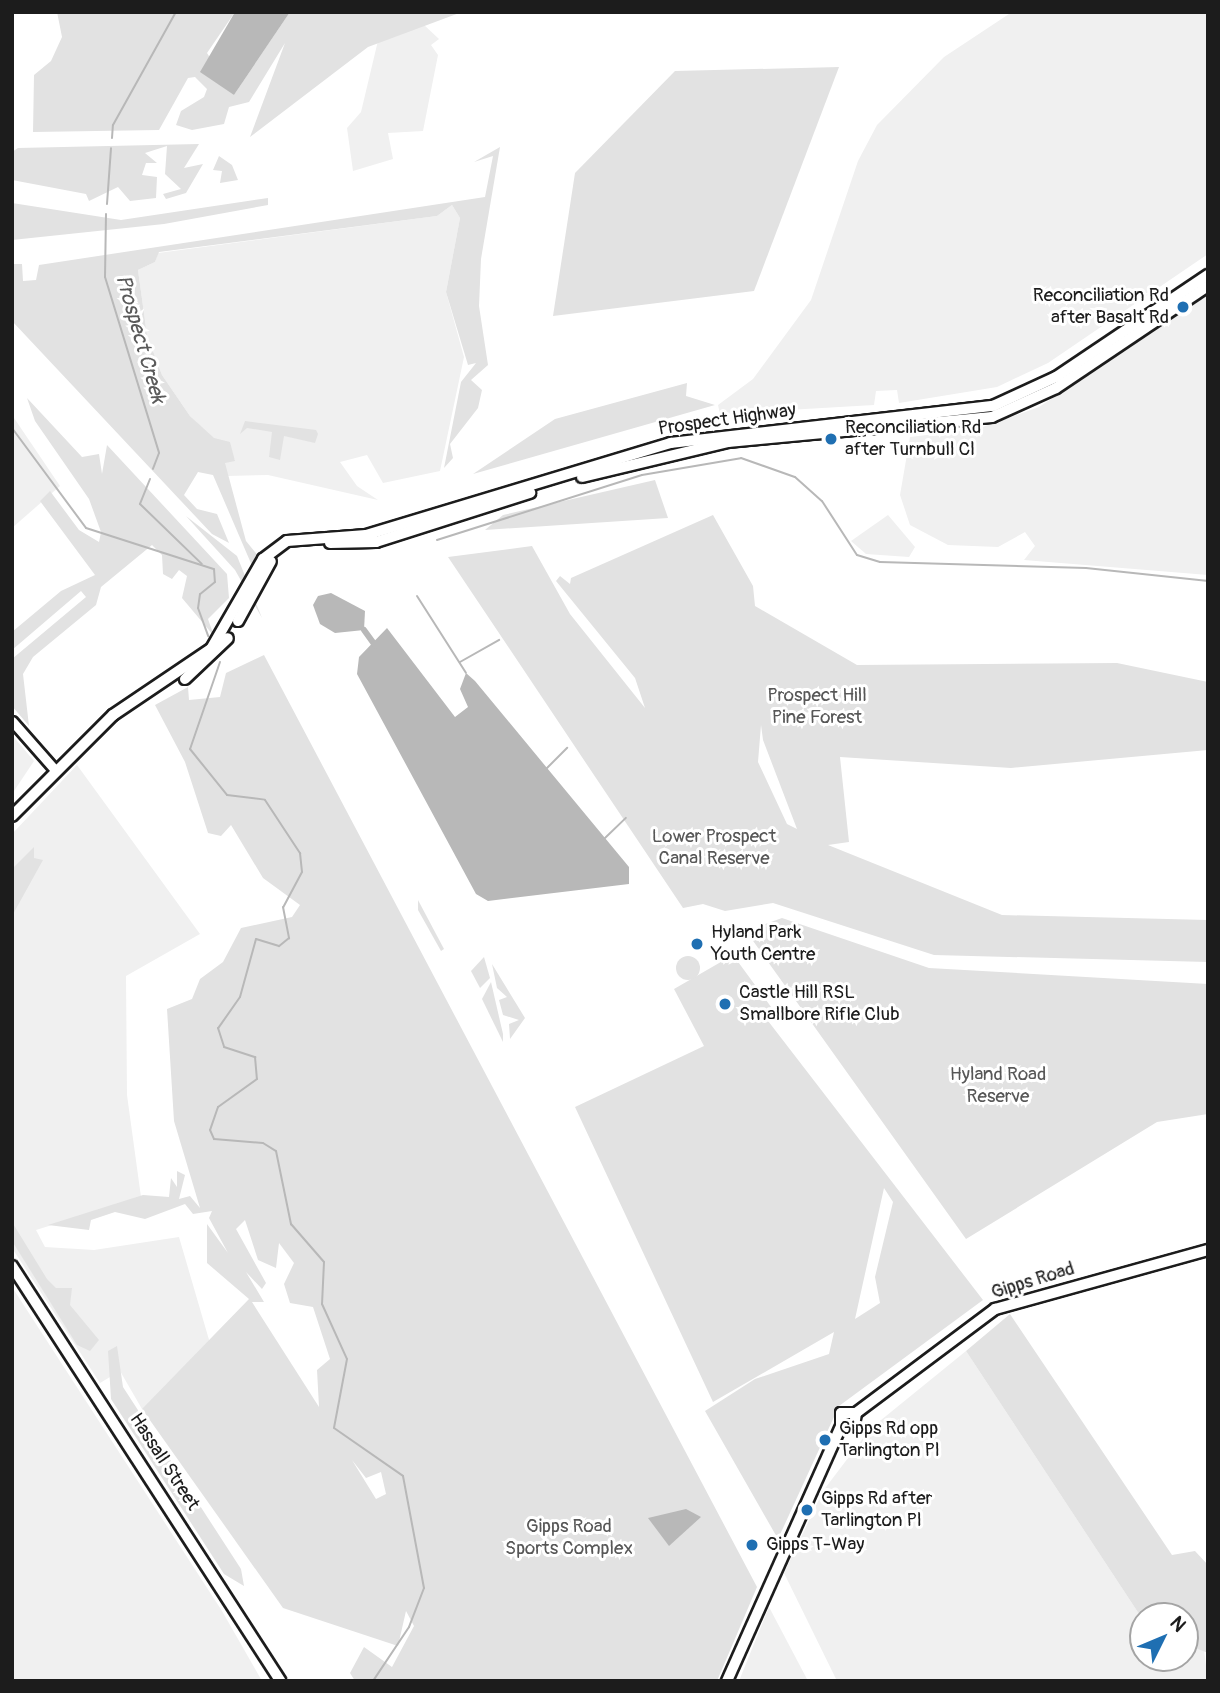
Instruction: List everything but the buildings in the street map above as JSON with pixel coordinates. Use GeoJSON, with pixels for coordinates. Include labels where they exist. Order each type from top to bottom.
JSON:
{"type":"FeatureCollection","features":[{"type":"Feature","properties":{"kind":"main road","name":"Prospect Highway"},"geometry":{"type":"LineString","coordinates":[[250,590],[267,555],[293,538],[366,535],[671,443],[993,406],[1056,377],[1208,275]]}},
{"type":"Feature","properties":{"kind":"main road","name":"Prospect Highway"},"geometry":{"type":"LineString","coordinates":[[250,590],[271,561],[296,545],[376,542],[670,453],[998,415],[1065,383],[1208,286]]}},
{"type":"Feature","properties":{"kind":"main road"},"geometry":{"type":"LineString","coordinates":[[12,816],[55,770],[131,709],[188,673],[223,640],[250,590]]}},
{"type":"Feature","properties":{"kind":"main road","name":"Gipps Road"},"geometry":{"type":"LineString","coordinates":[[727,1681],[841,1426],[854,1427],[856,1413],[995,1309],[1208,1250]]}},
{"type":"Feature","properties":{"kind":"main road","name":"Hassall Street"},"geometry":{"type":"LineString","coordinates":[[12,1266],[280,1681]]}},
{"type":"Feature","properties":{"kind":"street"},"geometry":{"type":"LineString","coordinates":[[12,721],[55,770]]}},
{"type":"Feature","properties":{"kind":"shaded area"},"geometry":{"type":"Polygon","coordinates":[[[235,12],[290,12],[234,95],[200,72],[235,12]]]}},
{"type":"Feature","properties":{"kind":"shaded area"},"geometry":{"type":"Polygon","coordinates":[[[1012,12],[1208,12],[1208,254],[1048,363],[997,387],[899,403],[897,390],[876,391],[874,405],[720,414],[718,405],[753,379],[811,300],[858,161],[877,125],[944,57],[1012,12]]]}},
{"type":"Feature","properties":{"kind":"shaded area"},"geometry":{"type":"Polygon","coordinates":[[[423,24],[439,39],[431,45],[438,55],[423,131],[388,133],[393,159],[353,171],[347,128],[361,112],[381,28],[423,24]]]}},
{"type":"Feature","properties":{"kind":"shaded area"},"geometry":{"type":"Polygon","coordinates":[[[452,205],[460,218],[446,292],[464,357],[440,471],[383,483],[367,455],[340,462],[357,486],[378,500],[268,475],[227,476],[224,462],[235,460],[190,416],[162,375],[147,335],[138,270],[155,262],[158,253],[437,216],[452,205]]]}},
{"type":"Feature","properties":{"kind":"shaded area"},"geometry":{"type":"Polygon","coordinates":[[[1208,295],[1208,575],[1024,560],[1035,546],[1025,532],[998,547],[948,545],[910,525],[900,495],[910,437],[977,429],[1039,407],[1208,295]]]}},
{"type":"Feature","properties":{"kind":"shaded area"},"geometry":{"type":"Polygon","coordinates":[[[12,415],[60,486],[12,528],[12,415]]]}},
{"type":"Feature","properties":{"kind":"shaded area"},"geometry":{"type":"Polygon","coordinates":[[[888,515],[915,547],[909,557],[866,554],[851,541],[888,515]]]}},
{"type":"Feature","properties":{"kind":"shaded area"},"geometry":{"type":"Polygon","coordinates":[[[331,593],[365,611],[364,630],[335,633],[320,624],[313,605],[318,596],[331,593]]]}},
{"type":"Feature","properties":{"kind":"shaded area"},"geometry":{"type":"Polygon","coordinates":[[[387,628],[455,717],[468,707],[460,689],[466,673],[475,681],[629,867],[629,884],[488,901],[476,894],[357,674],[359,657],[387,628]]]}},
{"type":"Feature","properties":{"kind":"shaded area"},"geometry":{"type":"Polygon","coordinates":[[[12,735],[34,761],[12,794],[12,735]]]}},
{"type":"Feature","properties":{"kind":"shaded area"},"geometry":{"type":"Polygon","coordinates":[[[77,765],[200,934],[126,976],[127,1095],[141,1197],[36,1230],[45,1247],[94,1250],[179,1237],[219,1374],[142,1409],[120,1371],[100,1383],[12,1248],[12,834],[77,765]]]}},
{"type":"Feature","properties":{"kind":"shaded area"},"geometry":{"type":"Polygon","coordinates":[[[12,1287],[222,1611],[262,1681],[12,1681],[12,1287]]]}},
{"type":"Feature","properties":{"kind":"shaded area"},"geometry":{"type":"Polygon","coordinates":[[[966,1351],[1131,1602],[1129,1602],[1129,1672],[1199,1672],[1199,1648],[1204,1649],[1208,1681],[837,1681],[784,1573],[823,1491],[870,1429],[966,1351]]]}},
{"type":"Feature","properties":{"kind":"shaded area"},"geometry":{"type":"Polygon","coordinates":[[[686,1509],[701,1517],[669,1546],[648,1518],[686,1509]]]}},
{"type":"Feature","properties":{"kind":"shaded area"},"geometry":{"type":"Polygon","coordinates":[[[769,1607],[808,1681],[739,1681],[769,1607]]]}},
{"type":"Feature","properties":{"kind":"green space"},"geometry":{"type":"Polygon","coordinates":[[[57,12],[235,12],[207,53],[234,95],[290,12],[462,12],[368,47],[250,137],[285,43],[249,102],[229,107],[224,124],[192,130],[176,125],[181,111],[204,97],[207,89],[195,77],[188,78],[159,130],[33,132],[34,75],[51,61],[62,37],[57,12]]]}},
{"type":"Feature","properties":{"kind":"green space"},"geometry":{"type":"Polygon","coordinates":[[[839,67],[754,291],[553,316],[575,173],[675,71],[839,67]]]}},
{"type":"Feature","properties":{"kind":"green space"},"geometry":{"type":"Polygon","coordinates":[[[199,144],[184,168],[203,164],[186,193],[166,199],[163,194],[181,189],[165,174],[167,146],[145,153],[157,163],[146,163],[142,175],[157,177],[156,198],[130,201],[118,187],[89,201],[86,194],[12,180],[12,152],[18,148],[199,144]]]}},
{"type":"Feature","properties":{"kind":"green space"},"geometry":{"type":"Polygon","coordinates":[[[500,147],[481,259],[479,306],[488,365],[471,380],[482,390],[478,408],[450,444],[453,458],[444,468],[461,382],[476,363],[468,365],[446,292],[460,218],[452,205],[437,216],[159,252],[155,262],[138,270],[147,335],[162,375],[190,416],[214,438],[230,442],[235,461],[225,463],[246,541],[260,558],[253,568],[213,475],[198,472],[184,495],[197,509],[217,514],[229,543],[212,534],[12,321],[12,264],[22,264],[23,281],[36,280],[39,265],[485,197],[493,156],[474,162],[500,147]]]}},
{"type":"Feature","properties":{"kind":"green space"},"geometry":{"type":"Polygon","coordinates":[[[219,156],[232,165],[238,180],[220,183],[222,171],[213,170],[219,156]]]}},
{"type":"Feature","properties":{"kind":"green space"},"geometry":{"type":"Polygon","coordinates":[[[268,198],[268,205],[164,224],[12,240],[12,203],[121,220],[268,198]]]}},
{"type":"Feature","properties":{"kind":"green space"},"geometry":{"type":"Polygon","coordinates":[[[687,383],[686,396],[715,405],[473,474],[555,419],[687,383]]]}},
{"type":"Feature","properties":{"kind":"green space"},"geometry":{"type":"Polygon","coordinates":[[[27,398],[82,457],[99,454],[102,474],[107,445],[227,574],[229,598],[208,619],[214,636],[182,598],[187,576],[179,570],[172,579],[163,574],[162,555],[152,545],[101,587],[96,605],[33,657],[23,674],[29,726],[12,706],[12,659],[86,597],[81,591],[12,650],[12,632],[61,591],[95,575],[40,501],[50,491],[79,530],[99,542],[101,532],[89,499],[35,421],[27,398]]]}},
{"type":"Feature","properties":{"kind":"green space"},"geometry":{"type":"Polygon","coordinates":[[[245,421],[316,430],[318,434],[315,443],[284,436],[280,460],[269,457],[272,432],[247,428],[240,434],[245,421]]]}},
{"type":"Feature","properties":{"kind":"green space"},"geometry":{"type":"Polygon","coordinates":[[[655,480],[668,518],[485,530],[503,515],[655,480]]]}},
{"type":"Feature","properties":{"kind":"green space"},"geometry":{"type":"Polygon","coordinates":[[[713,515],[753,586],[755,606],[857,665],[1117,663],[1208,682],[1208,750],[1011,768],[840,757],[849,842],[828,845],[1002,915],[1208,920],[1208,962],[934,955],[773,903],[725,911],[703,904],[683,908],[448,557],[532,546],[570,614],[645,708],[635,678],[556,581],[560,576],[570,584],[571,578],[713,515]],[[761,725],[758,762],[787,824],[797,829],[763,740],[761,725]]]}},
{"type":"Feature","properties":{"kind":"green space"},"geometry":{"type":"Polygon","coordinates":[[[186,516],[237,556],[262,618],[235,570],[186,516]]]}},
{"type":"Feature","properties":{"kind":"green space","name":"Gipps Road Sports Complex"},"geometry":{"type":"Polygon","coordinates":[[[264,655],[757,1587],[717,1681],[355,1681],[350,1673],[364,1647],[392,1667],[414,1626],[406,1611],[398,1646],[283,1608],[142,1409],[249,1299],[207,1263],[207,1224],[228,1253],[209,1218],[212,1211],[193,1214],[185,1204],[145,1219],[115,1212],[91,1220],[89,1230],[48,1225],[143,1195],[169,1197],[171,1178],[177,1187],[177,1171],[185,1175],[179,1199],[190,1196],[200,1208],[174,1121],[167,1009],[192,999],[200,979],[223,962],[241,928],[292,917],[300,905],[263,878],[231,825],[221,836],[208,833],[185,762],[155,705],[188,687],[189,700],[220,697],[226,673],[264,655]],[[245,1220],[236,1229],[266,1283],[262,1289],[246,1272],[264,1302],[252,1302],[319,1407],[317,1370],[330,1359],[313,1307],[290,1303],[284,1284],[294,1263],[279,1243],[276,1268],[258,1260],[245,1220]],[[352,1460],[376,1499],[386,1494],[381,1472],[366,1478],[352,1460]]]}},
{"type":"Feature","properties":{"kind":"green space"},"geometry":{"type":"Polygon","coordinates":[[[34,847],[34,858],[43,860],[12,916],[14,867],[34,847]]]}},
{"type":"Feature","properties":{"kind":"green space"},"geometry":{"type":"Polygon","coordinates":[[[418,900],[444,949],[441,951],[418,910],[418,900]]]}},
{"type":"Feature","properties":{"kind":"green space","name":"Hyland Road Reserve"},"geometry":{"type":"Polygon","coordinates":[[[782,918],[929,968],[1208,984],[1208,1114],[1157,1122],[966,1239],[746,931],[782,918]]]}},
{"type":"Feature","properties":{"kind":"green space"},"geometry":{"type":"Polygon","coordinates":[[[733,955],[774,1011],[765,1017],[983,1300],[839,1406],[778,1539],[705,1411],[755,1379],[829,1354],[834,1332],[713,1402],[575,1107],[704,1046],[674,989],[733,955]],[[884,1188],[855,1319],[880,1303],[875,1277],[893,1202],[884,1188]]]}},
{"type":"Feature","properties":{"kind":"green space"},"geometry":{"type":"Polygon","coordinates":[[[688,956],[696,960],[700,968],[696,976],[688,980],[680,976],[676,968],[680,960],[688,956]]]}},
{"type":"Feature","properties":{"kind":"green space"},"geometry":{"type":"Polygon","coordinates":[[[484,957],[490,978],[480,988],[471,971],[484,957]]]}},
{"type":"Feature","properties":{"kind":"green space"},"geometry":{"type":"Polygon","coordinates":[[[492,964],[525,1018],[510,1039],[509,1024],[519,1020],[503,1015],[499,1000],[507,997],[497,988],[492,964]]]}},
{"type":"Feature","properties":{"kind":"green space"},"geometry":{"type":"Polygon","coordinates":[[[491,982],[503,1034],[503,1042],[482,999],[491,982]]]}},
{"type":"Feature","properties":{"kind":"green space"},"geometry":{"type":"Polygon","coordinates":[[[12,1222],[47,1279],[56,1288],[72,1288],[70,1305],[99,1340],[90,1351],[77,1345],[12,1241],[12,1222]]]}},
{"type":"Feature","properties":{"kind":"green space"},"geometry":{"type":"Polygon","coordinates":[[[1010,1314],[1172,1555],[1195,1551],[1208,1565],[1208,1653],[1199,1649],[1199,1602],[1131,1602],[966,1351],[1010,1314]]]}},
{"type":"Feature","properties":{"kind":"green space"},"geometry":{"type":"Polygon","coordinates":[[[117,1346],[123,1387],[241,1569],[244,1586],[224,1574],[111,1399],[108,1351],[117,1346]]]}},
{"type":"Feature","properties":{"kind":"waterway","name":"Prospect Creek"},"geometry":{"type":"LineString","coordinates":[[112,138],[113,125],[176,12]]}},
{"type":"Feature","properties":{"kind":"waterway","name":"Prospect Creek"},"geometry":{"type":"LineString","coordinates":[[107,204],[111,148]]}},
{"type":"Feature","properties":{"kind":"waterway","name":"Prospect Creek"},"geometry":{"type":"LineString","coordinates":[[106,214],[105,277],[159,453],[153,469]]}},
{"type":"Feature","properties":{"kind":"waterway"},"geometry":{"type":"LineString","coordinates":[[12,428],[86,528],[214,569],[215,582],[200,594],[198,608],[208,636]]}},
{"type":"Feature","properties":{"kind":"waterway"},"geometry":{"type":"LineString","coordinates":[[437,540],[642,475],[741,458],[795,477],[822,501],[857,555],[880,562],[1086,568],[1208,581]]}},
{"type":"Feature","properties":{"kind":"waterway","name":"Prospect Creek"},"geometry":{"type":"LineString","coordinates":[[150,479],[140,504],[202,564]]}},
{"type":"Feature","properties":{"kind":"waterway"},"geometry":{"type":"LineString","coordinates":[[417,596],[466,673]]}},
{"type":"Feature","properties":{"kind":"waterway"},"geometry":{"type":"LineString","coordinates":[[364,630],[375,645]]}},
{"type":"Feature","properties":{"kind":"waterway"},"geometry":{"type":"LineString","coordinates":[[460,662],[499,640]]}},
{"type":"Feature","properties":{"kind":"waterway","name":"Prospect Creek"},"geometry":{"type":"LineString","coordinates":[[220,662],[190,749],[227,795],[265,800],[300,853],[302,872],[283,907],[289,938],[279,946],[256,939],[240,997],[218,1028],[224,1047],[255,1057],[257,1079],[218,1107],[210,1130],[214,1139],[263,1143],[276,1151],[291,1224],[324,1262],[322,1304],[347,1359],[334,1428],[403,1476],[424,1588],[409,1627],[373,1681]]}},
{"type":"Feature","properties":{"kind":"waterway"},"geometry":{"type":"LineString","coordinates":[[546,769],[567,748]]}},
{"type":"Feature","properties":{"kind":"waterway"},"geometry":{"type":"LineString","coordinates":[[605,838],[626,818]]}},
{"type":"Feature","properties":{"kind":"place","name":"Reconciliation Rd after Basalt Rd"},"geometry":{"type":"Point","coordinates":[1183,307]}},
{"type":"Feature","properties":{"kind":"place","name":"Reconciliation Rd after Turnbull Cl"},"geometry":{"type":"Point","coordinates":[831,439]}},
{"type":"Feature","properties":{"kind":"place","name":"Hyland Park Youth Centre"},"geometry":{"type":"Point","coordinates":[697,944]}},
{"type":"Feature","properties":{"kind":"place","name":"Castle Hill RSL Smallbore Rifle Club"},"geometry":{"type":"Point","coordinates":[725,1004]}},
{"type":"Feature","properties":{"kind":"place","name":"Gipps Rd opp Tarlington Pl"},"geometry":{"type":"Point","coordinates":[825,1440]}},
{"type":"Feature","properties":{"kind":"place","name":"Gipps Rd after Tarlington Pl"},"geometry":{"type":"Point","coordinates":[807,1510]}},
{"type":"Feature","properties":{"kind":"place","name":"Gipps T-Way"},"geometry":{"type":"Point","coordinates":[752,1545]}},
{"type":"Feature","properties":{"kind":"park label","name":"Prospect Hill Pine Forest"},"geometry":{"type":"Point","coordinates":[817,707]}},
{"type":"Feature","properties":{"kind":"park label","name":"Lower Prospect Canal Reserve"},"geometry":{"type":"Point","coordinates":[714,848]}}]}
